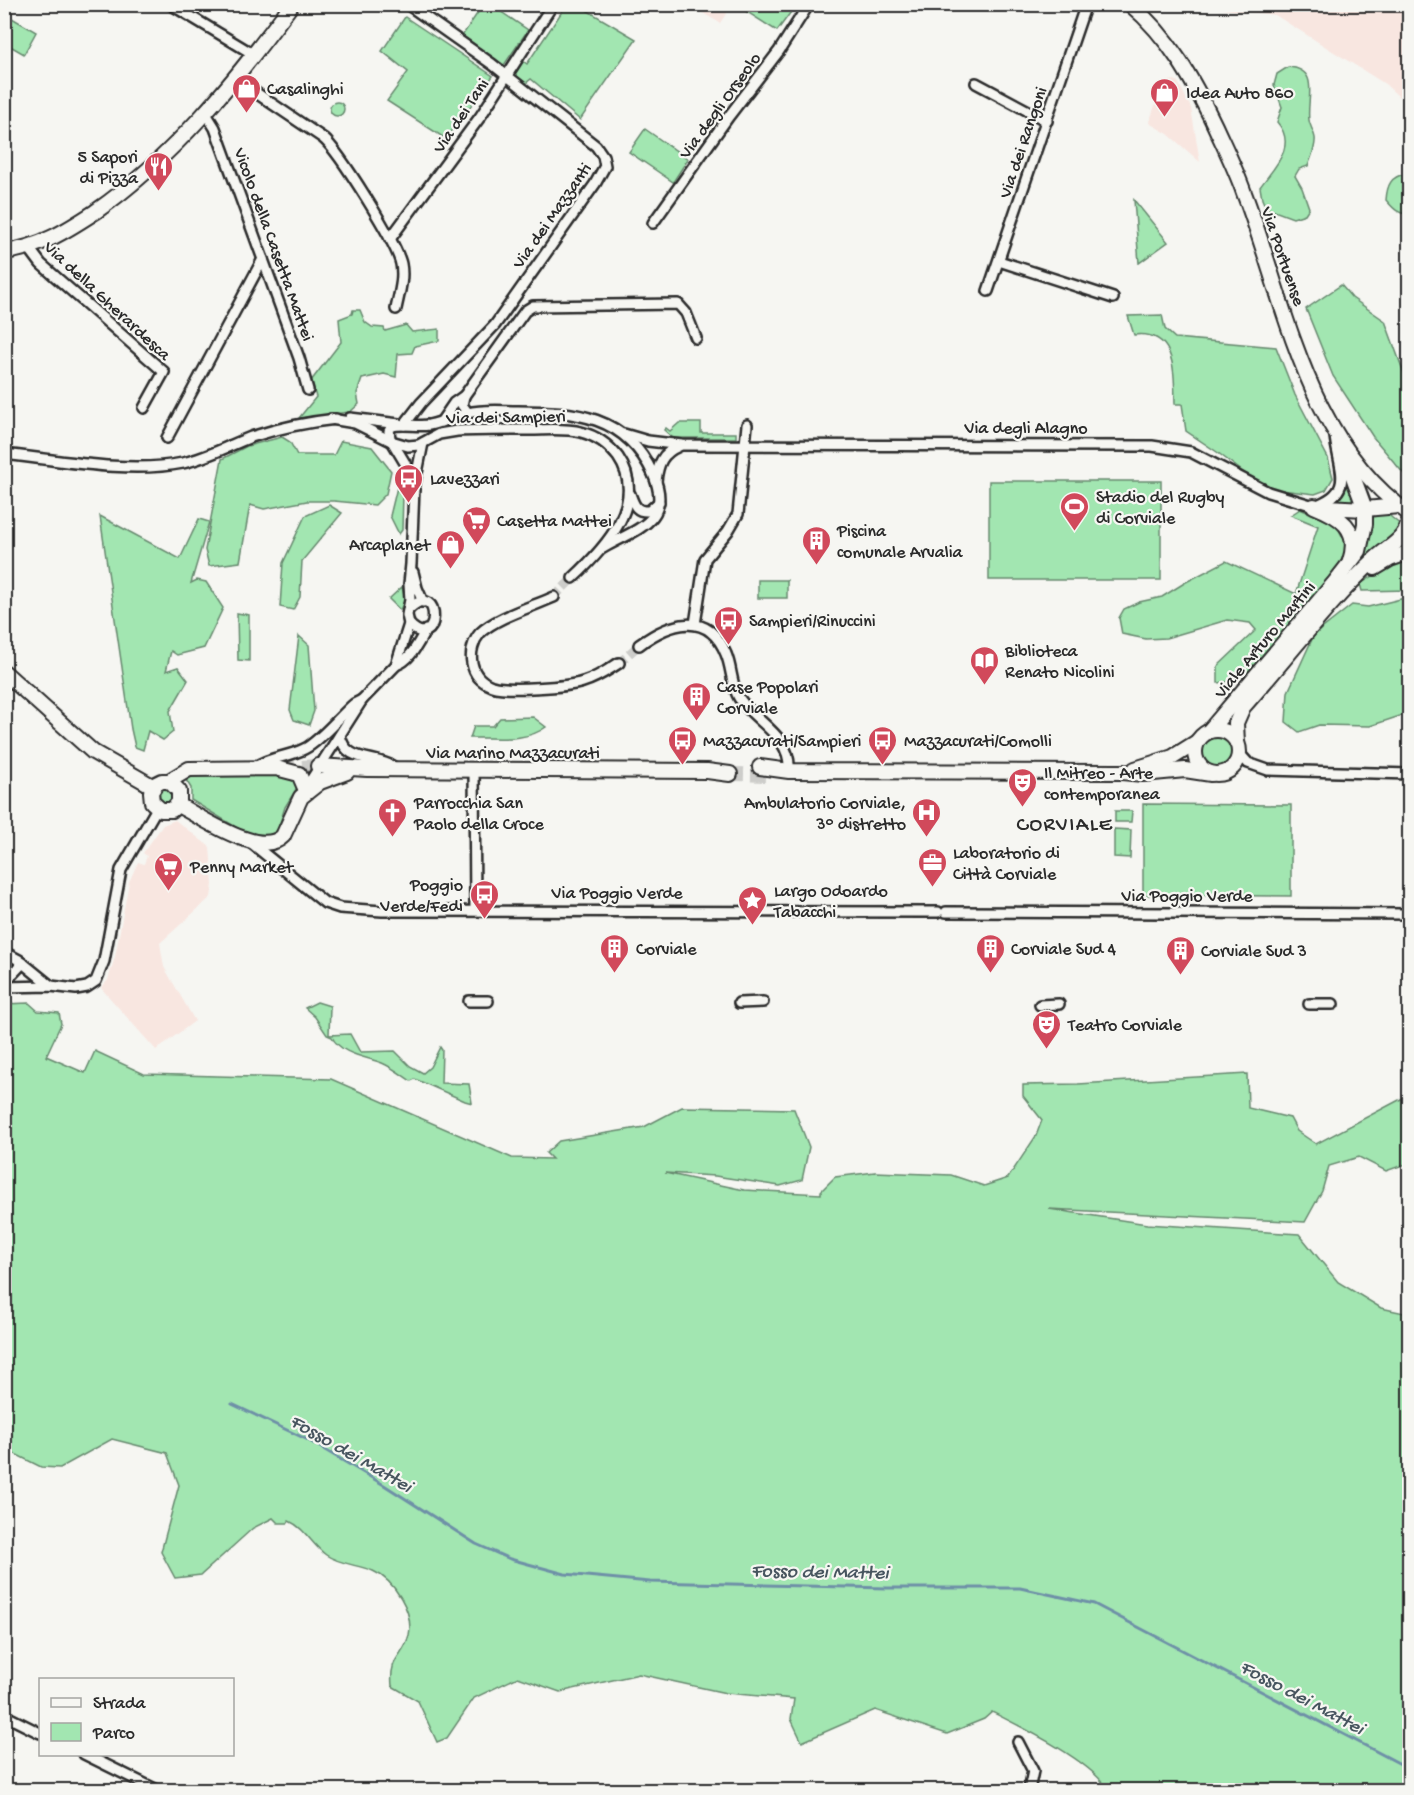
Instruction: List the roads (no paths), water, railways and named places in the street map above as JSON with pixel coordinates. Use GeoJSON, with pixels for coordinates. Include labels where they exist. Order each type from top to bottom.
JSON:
{"type":"FeatureCollection","features":[{"type":"Feature","properties":{"kind":"street"},"geometry":{"type":"LineString","coordinates":[[170,4],[253,54]]}},
{"type":"Feature","properties":{"kind":"street"},"geometry":{"type":"LineString","coordinates":[[4,252],[28,248],[65,231],[120,194],[168,153],[234,78],[292,4]]}},
{"type":"Feature","properties":{"kind":"street","name":"Via dei Mazzanti"},"geometry":{"type":"LineString","coordinates":[[404,425],[495,325],[595,184],[605,166],[598,148],[506,76],[407,4]]}},
{"type":"Feature","properties":{"kind":"street","name":"Via dei Tani"},"geometry":{"type":"LineString","coordinates":[[390,239],[466,137],[553,4]]}},
{"type":"Feature","properties":{"kind":"street","name":"Via degli Orseolo"},"geometry":{"type":"LineString","coordinates":[[653,223],[729,116],[779,51],[809,4]]}},
{"type":"Feature","properties":{"kind":"street","name":"Via dei Rangoni"},"geometry":{"type":"LineString","coordinates":[[988,291],[1086,4]]}},
{"type":"Feature","properties":{"kind":"street","name":"Via Portuense"},"geometry":{"type":"LineString","coordinates":[[1130,4],[1162,34],[1176,53],[1210,117],[1244,193],[1303,368],[1335,431],[1363,471],[1406,512]]}},
{"type":"Feature","properties":{"kind":"street"},"geometry":{"type":"LineString","coordinates":[[234,78],[329,143],[390,239],[401,266],[402,281],[396,309]]}},
{"type":"Feature","properties":{"kind":"street"},"geometry":{"type":"LineString","coordinates":[[976,83],[1047,121]]}},
{"type":"Feature","properties":{"kind":"street","name":"Vicolo della Casetta Mattei"},"geometry":{"type":"LineString","coordinates":[[205,112],[215,128],[264,259],[308,390]]}},
{"type":"Feature","properties":{"kind":"street","name":"Via della Gherardesca"},"geometry":{"type":"LineString","coordinates":[[28,248],[41,264],[164,372],[144,408]]}},
{"type":"Feature","properties":{"kind":"street"},"geometry":{"type":"LineString","coordinates":[[167,438],[264,259]]}},
{"type":"Feature","properties":{"kind":"street"},"geometry":{"type":"LineString","coordinates":[[999,261],[1113,297]]}},
{"type":"Feature","properties":{"kind":"street"},"geometry":{"type":"LineString","coordinates":[[441,422],[451,407],[464,396],[530,307],[537,305],[678,304],[686,313],[696,338]]}},
{"type":"Feature","properties":{"kind":"street"},"geometry":{"type":"LineString","coordinates":[[464,396],[462,405],[468,413]]}},
{"type":"Feature","properties":{"kind":"street","name":"Via dei Sampieri"},"geometry":{"type":"LineString","coordinates":[[4,454],[135,467],[164,466],[202,458],[275,430],[331,419],[354,418],[421,426],[468,413],[506,411],[574,413],[600,421],[624,434]]}},
{"type":"Feature","properties":{"kind":"street","name":"Via dei Sampieri"},"geometry":{"type":"LineString","coordinates":[[331,419],[361,425],[391,441],[408,446],[423,443],[439,434],[457,431],[557,430],[580,432],[599,439],[613,451],[625,471],[633,504],[639,510],[650,511],[659,502]]}},
{"type":"Feature","properties":{"kind":"street"},"geometry":{"type":"LineString","coordinates":[[404,425],[395,425],[390,428],[389,434],[405,463],[414,488]]}},
{"type":"Feature","properties":{"kind":"street"},"geometry":{"type":"LineString","coordinates":[[695,624],[705,559],[728,531],[738,514],[747,425]]}},
{"type":"Feature","properties":{"kind":"street"},"geometry":{"type":"LineString","coordinates":[[1314,506],[1332,497],[1341,485],[1343,473],[1336,446],[1335,431]]}},
{"type":"Feature","properties":{"kind":"street","name":"Viale Arturo Martini"},"geometry":{"type":"LineString","coordinates":[[1209,731],[1358,554],[1365,524],[1365,509],[1335,431]]}},
{"type":"Feature","properties":{"kind":"street"},"geometry":{"type":"LineString","coordinates":[[624,434],[644,458],[656,481]]}},
{"type":"Feature","properties":{"kind":"street","name":"Via degli Alagno"},"geometry":{"type":"LineString","coordinates":[[624,434],[648,441],[682,445],[1152,446],[1191,452],[1268,492],[1314,506],[1406,512]]}},
{"type":"Feature","properties":{"kind":"street"},"geometry":{"type":"LineString","coordinates":[[178,805],[250,842],[270,843],[279,840],[286,832],[303,792],[318,766],[362,700],[396,665],[409,624],[407,615],[410,608],[414,488],[423,443]]}},
{"type":"Feature","properties":{"kind":"street"},"geometry":{"type":"LineString","coordinates":[[603,548],[651,521],[656,515],[659,502],[656,481],[658,468],[663,456],[682,445]]}},
{"type":"Feature","properties":{"kind":"street"},"geometry":{"type":"LineString","coordinates":[[573,578],[603,548],[622,520],[629,489]]}},
{"type":"Feature","properties":{"kind":"street","name":"Viale Arturo Martini"},"geometry":{"type":"LineString","coordinates":[[1314,506],[1338,517],[1348,529],[1352,551],[1345,569]]}},
{"type":"Feature","properties":{"kind":"street","name":"Viale Arturo Martini"},"geometry":{"type":"LineString","coordinates":[[1238,748],[1236,723],[1244,707],[1348,586],[1377,557],[1403,536],[1406,531],[1406,512]]}},
{"type":"Feature","properties":{"kind":"street","name":"Viale Arturo Martini"},"geometry":{"type":"LineString","coordinates":[[1348,586],[1384,562],[1410,552]]}},
{"type":"Feature","properties":{"kind":"street"},"geometry":{"type":"LineString","coordinates":[[411,564],[423,602]]}},
{"type":"Feature","properties":{"kind":"street"},"geometry":{"type":"LineString","coordinates":[[554,597],[489,626],[477,637],[472,646],[471,658],[478,677],[489,685],[501,688],[564,686],[598,677],[619,663]]}},
{"type":"Feature","properties":{"kind":"street"},"geometry":{"type":"LineString","coordinates":[[396,665],[403,663],[415,650],[426,630],[432,625],[435,614],[432,607],[423,602],[416,603],[410,608]]}},
{"type":"Feature","properties":{"kind":"street"},"geometry":{"type":"LineString","coordinates":[[409,624],[416,630],[426,630]]}},
{"type":"Feature","properties":{"kind":"street"},"geometry":{"type":"LineString","coordinates":[[639,645],[655,633],[681,624],[695,624],[714,635],[721,644],[740,698],[778,736],[788,753],[775,771]]}},
{"type":"Feature","properties":{"kind":"street"},"geometry":{"type":"LineString","coordinates":[[4,672],[93,753],[154,787]]}},
{"type":"Feature","properties":{"kind":"street"},"geometry":{"type":"LineString","coordinates":[[254,768],[267,759],[309,747],[354,704],[362,700]]}},
{"type":"Feature","properties":{"kind":"street"},"geometry":{"type":"LineString","coordinates":[[1122,772],[1179,754],[1209,731],[1222,730],[1233,737],[1248,763],[1268,770],[1410,774]]}},
{"type":"Feature","properties":{"kind":"street"},"geometry":{"type":"LineString","coordinates":[[340,735],[349,753],[384,761],[396,769]]}},
{"type":"Feature","properties":{"kind":"street"},"geometry":{"type":"LineString","coordinates":[[1197,742],[1195,758],[1201,768],[1211,774]]}},
{"type":"Feature","properties":{"kind":"street"},"geometry":{"type":"LineString","coordinates":[[775,771],[1122,772],[1143,774],[1185,770],[1220,774],[1236,765],[1238,748]]}},
{"type":"Feature","properties":{"kind":"street","name":"Via Marino Mazzacurati"},"geometry":{"type":"LineString","coordinates":[[318,766],[367,769],[726,770]]}},
{"type":"Feature","properties":{"kind":"street"},"geometry":{"type":"LineString","coordinates":[[169,781],[180,791],[178,805],[169,811],[158,808],[151,799],[151,792],[160,782],[169,781],[189,769],[276,768],[299,774],[303,792]]}},
{"type":"Feature","properties":{"kind":"street"},"geometry":{"type":"LineString","coordinates":[[303,792],[330,777],[367,769]]}},
{"type":"Feature","properties":{"kind":"street"},"geometry":{"type":"LineString","coordinates":[[474,770],[475,910]]}},
{"type":"Feature","properties":{"kind":"street"},"geometry":{"type":"LineString","coordinates":[[4,987],[51,986],[82,989],[92,984],[98,977],[104,961],[122,870],[158,808]]}},
{"type":"Feature","properties":{"kind":"street","name":"Via Poggio Verde"},"geometry":{"type":"LineString","coordinates":[[250,842],[321,901],[335,907],[382,911],[729,910],[1410,914]]}},
{"type":"Feature","properties":{"kind":"street"},"geometry":{"type":"LineString","coordinates":[[4,952],[23,963],[51,986]]}},
{"type":"Feature","properties":{"kind":"street"},"geometry":{"type":"LineString","coordinates":[[4,983],[23,963]]}},
{"type":"Feature","properties":{"kind":"street"},"geometry":{"type":"LineString","coordinates":[[469,1001],[488,1001]]}},
{"type":"Feature","properties":{"kind":"street"},"geometry":{"type":"LineString","coordinates":[[739,1003],[763,1002]]}},
{"type":"Feature","properties":{"kind":"street"},"geometry":{"type":"LineString","coordinates":[[1040,1005],[1059,1004]]}},
{"type":"Feature","properties":{"kind":"street"},"geometry":{"type":"LineString","coordinates":[[1309,1004],[1333,1004]]}},
{"type":"Feature","properties":{"kind":"street"},"geometry":{"type":"LineString","coordinates":[[4,1715],[39,1732]]}},
{"type":"Feature","properties":{"kind":"street"},"geometry":{"type":"LineString","coordinates":[[1018,1742],[1033,1771],[1029,1791]]}},
{"type":"Feature","properties":{"kind":"street"},"geometry":{"type":"LineString","coordinates":[[86,1756],[157,1791]]}},
{"type":"Feature","properties":{"kind":"waterway","name":"Fosso dei Mattei"},"geometry":{"type":"LineString","coordinates":[[232,1404],[308,1440],[476,1544],[510,1559],[565,1574],[650,1582],[887,1588],[1020,1588],[1094,1604],[1410,1769]]}},
{"type":"Feature","properties":{"kind":"tunnel"},"geometry":{"type":"LineString","coordinates":[[554,597],[573,578]]}},
{"type":"Feature","properties":{"kind":"tunnel"},"geometry":{"type":"LineString","coordinates":[[619,663],[639,645]]}},
{"type":"Feature","properties":{"kind":"tunnel"},"geometry":{"type":"LineString","coordinates":[[281,768],[318,766]]}},
{"type":"Feature","properties":{"kind":"tunnel"},"geometry":{"type":"LineString","coordinates":[[730,774],[769,775]]}},
{"type":"Feature","properties":{"kind":"place","name":"Casalinghi"},"geometry":{"type":"Point","coordinates":[246,114]}},
{"type":"Feature","properties":{"kind":"place","name":"Idea Auto 860"},"geometry":{"type":"Point","coordinates":[1165,118]}},
{"type":"Feature","properties":{"kind":"place","name":"5 Sapori di Pizza"},"geometry":{"type":"Point","coordinates":[159,192]}},
{"type":"Feature","properties":{"kind":"place","name":"Lavezzari"},"geometry":{"type":"Point","coordinates":[409,504]}},
{"type":"Feature","properties":{"kind":"place","name":"Stadio del Rugby di Corviale"},"geometry":{"type":"Point","coordinates":[1075,532]}},
{"type":"Feature","properties":{"kind":"place","name":"Casetta Mattei"},"geometry":{"type":"Point","coordinates":[476,546]}},
{"type":"Feature","properties":{"kind":"place","name":"Piscina comunale Arvalia"},"geometry":{"type":"Point","coordinates":[816,566]}},
{"type":"Feature","properties":{"kind":"place","name":"Arcaplanet"},"geometry":{"type":"Point","coordinates":[451,570]}},
{"type":"Feature","properties":{"kind":"place","name":"Sampieri/Rinuccini"},"geometry":{"type":"Point","coordinates":[728,646]}},
{"type":"Feature","properties":{"kind":"place","name":"Biblioteca Renato Nicolini"},"geometry":{"type":"Point","coordinates":[984,686]}},
{"type":"Feature","properties":{"kind":"place","name":"Case Popolari Corviale"},"geometry":{"type":"Point","coordinates":[696,722]}},
{"type":"Feature","properties":{"kind":"place","name":"Mazzacurati/Sampieri"},"geometry":{"type":"Point","coordinates":[682,766]}},
{"type":"Feature","properties":{"kind":"place","name":"Mazzacurati/Comolli"},"geometry":{"type":"Point","coordinates":[883,766]}},
{"type":"Feature","properties":{"kind":"place","name":"Il Mitreo - Arte contemporanea"},"geometry":{"type":"Point","coordinates":[1023,808]}},
{"type":"Feature","properties":{"kind":"place","name":"Parrocchia San Paolo della Croce"},"geometry":{"type":"Point","coordinates":[393,838]}},
{"type":"Feature","properties":{"kind":"place","name":"Ambulatorio Corviale, 3° distretto"},"geometry":{"type":"Point","coordinates":[927,838]}},
{"type":"Feature","properties":{"kind":"place","name":"Laboratorio di Città Corviale"},"geometry":{"type":"Point","coordinates":[932,888]}},
{"type":"Feature","properties":{"kind":"place","name":"Penny Market"},"geometry":{"type":"Point","coordinates":[169,892]}},
{"type":"Feature","properties":{"kind":"place","name":"Poggio Verde/Fedi"},"geometry":{"type":"Point","coordinates":[484,920]}},
{"type":"Feature","properties":{"kind":"place","name":"Largo Odoardo Tabacchi"},"geometry":{"type":"Point","coordinates":[753,926]}},
{"type":"Feature","properties":{"kind":"place","name":"Corviale"},"geometry":{"type":"Point","coordinates":[615,974]}},
{"type":"Feature","properties":{"kind":"place","name":"Corviale Sud 4"},"geometry":{"type":"Point","coordinates":[990,974]}},
{"type":"Feature","properties":{"kind":"place","name":"Corviale Sud 3"},"geometry":{"type":"Point","coordinates":[1180,976]}},
{"type":"Feature","properties":{"kind":"place","name":"Teatro Corviale"},"geometry":{"type":"Point","coordinates":[1047,1050]}},
{"type":"Feature","properties":{"kind":"district","name":"CORVIALE"},"geometry":{"type":"Point","coordinates":[1065,823]}}]}
